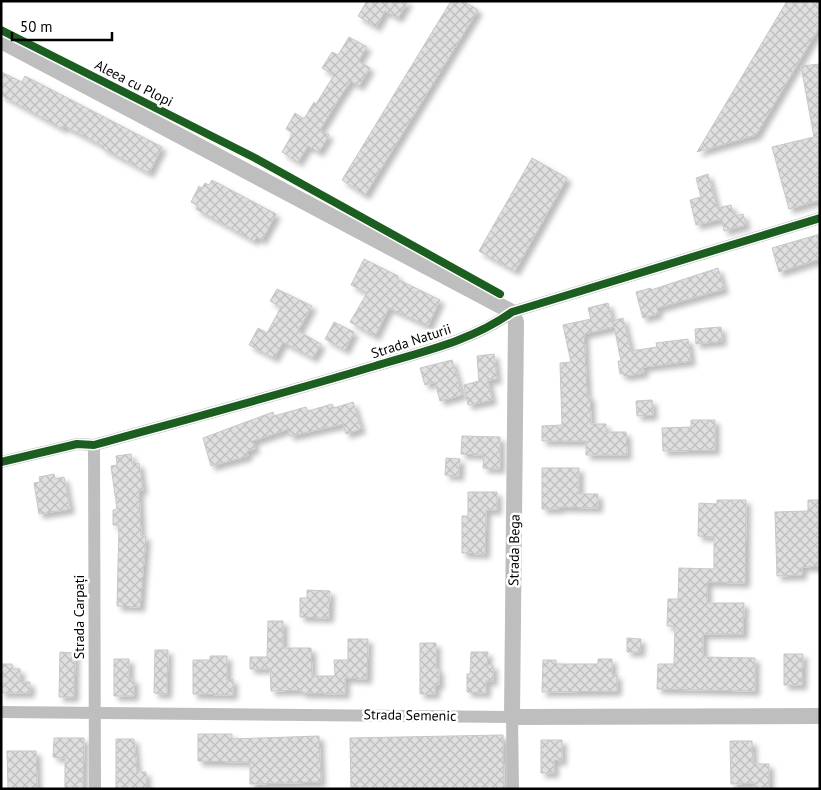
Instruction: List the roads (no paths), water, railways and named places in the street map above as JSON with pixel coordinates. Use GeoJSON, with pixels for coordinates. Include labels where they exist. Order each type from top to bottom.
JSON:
{"type":"FeatureCollection","features":[{"type":"Feature","properties":{"kind":"street","name":"Aleea cu Plopi"},"geometry":{"type":"LineString","coordinates":[[1,40],[512,312]]}},
{"type":"Feature","properties":{"kind":"street","name":"Strada Naturii"},"geometry":{"type":"LineString","coordinates":[[1,462],[77,444],[94,445],[330,380],[442,346],[492,326],[512,312],[820,218]]}},
{"type":"Feature","properties":{"kind":"street","name":"Strada Bega"},"geometry":{"type":"LineString","coordinates":[[512,312],[516,322],[513,789]]}},
{"type":"Feature","properties":{"kind":"street","name":"Strada Carpați"},"geometry":{"type":"LineString","coordinates":[[94,445],[95,789]]}},
{"type":"Feature","properties":{"kind":"street","name":"Strada Semenic"},"geometry":{"type":"LineString","coordinates":[[1,712],[512,717],[820,716]]}}]}
